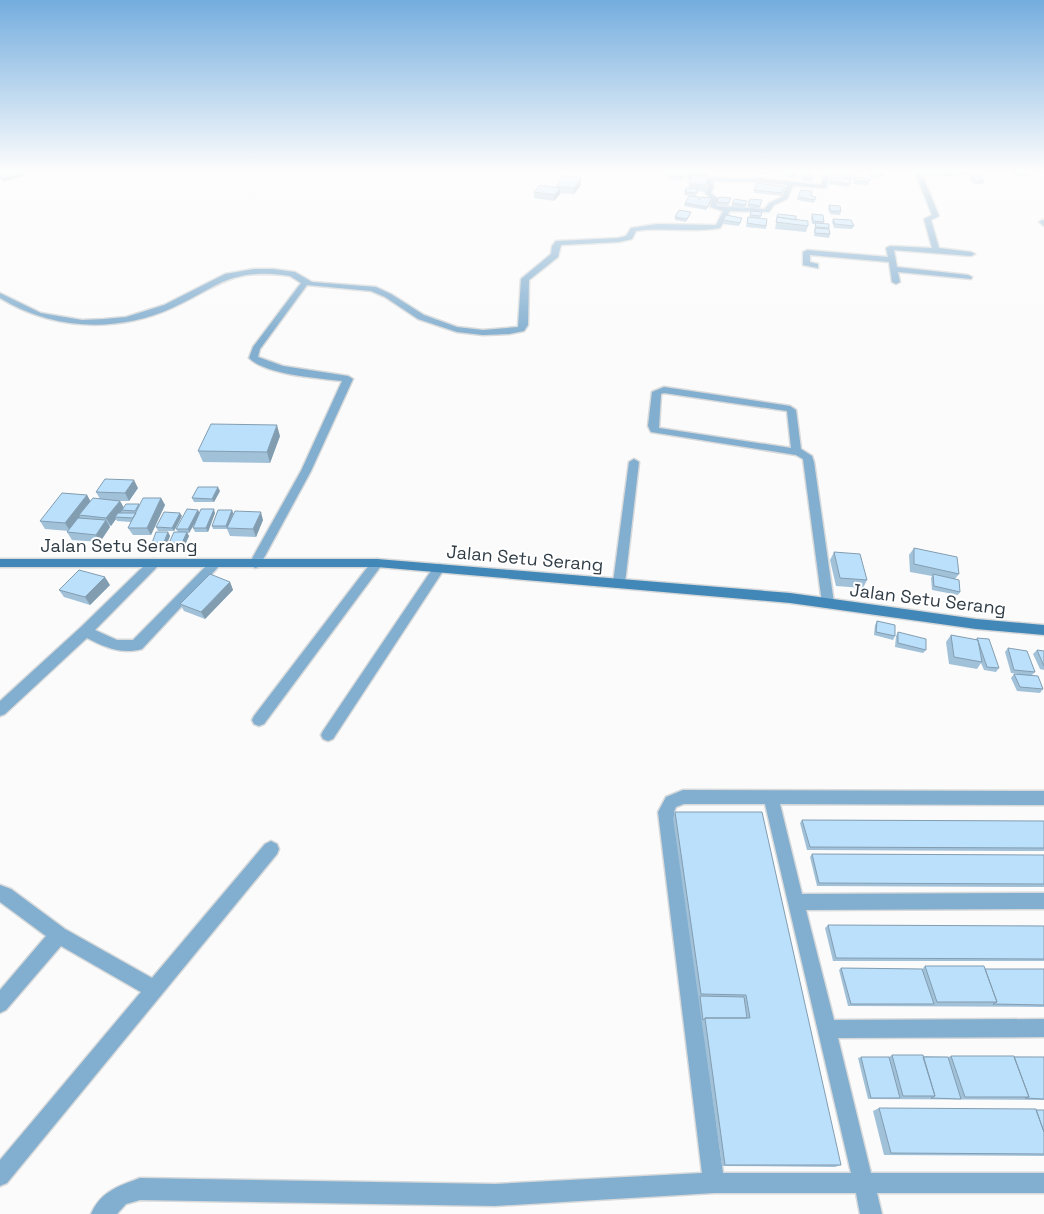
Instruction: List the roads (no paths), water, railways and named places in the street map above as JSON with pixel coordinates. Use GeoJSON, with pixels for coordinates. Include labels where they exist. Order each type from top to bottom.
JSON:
{"type":"FeatureCollection","features":[{"type":"Feature","properties":{"kind":"street"},"geometry":{"type":"LineString","coordinates":[[0,295],[14,305],[28,310],[78,322],[91,323],[118,320],[166,307],[215,279],[254,271],[290,274],[306,282],[356,288],[370,287],[424,319],[440,326],[483,331],[515,330],[521,329],[524,325],[525,279],[555,255],[556,246],[559,243],[618,240],[629,237],[635,229]]}},
{"type":"Feature","properties":{"kind":"street"},"geometry":{"type":"LineString","coordinates":[[930,229],[936,250]]}},
{"type":"Feature","properties":{"kind":"street"},"geometry":{"type":"LineString","coordinates":[[896,282],[890,248],[971,254]]}},
{"type":"Feature","properties":{"kind":"street"},"geometry":{"type":"LineString","coordinates":[[815,266],[806,264],[807,252],[892,260]]}},
{"type":"Feature","properties":{"kind":"street"},"geometry":{"type":"LineString","coordinates":[[894,269],[968,277]]}},
{"type":"Feature","properties":{"kind":"street"},"geometry":{"type":"LineString","coordinates":[[255,564],[306,471],[348,380],[272,366],[258,362],[254,358],[256,350],[306,282]]}},
{"type":"Feature","properties":{"kind":"street"},"geometry":{"type":"LineString","coordinates":[[798,452],[794,446],[793,412],[790,409],[664,390],[657,392],[654,430],[798,452],[808,458],[828,603]]}},
{"type":"Feature","properties":{"kind":"street"},"geometry":{"type":"LineString","coordinates":[[619,583],[634,462]]}},
{"type":"Feature","properties":{"kind":"street","name":"Jalan Setu Serang"},"geometry":{"type":"LineString","coordinates":[[0,563],[377,563],[790,598],[976,624],[1044,630]]}},
{"type":"Feature","properties":{"kind":"street"},"geometry":{"type":"LineString","coordinates":[[0,710],[86,631],[154,563]]}},
{"type":"Feature","properties":{"kind":"street"},"geometry":{"type":"LineString","coordinates":[[86,631],[116,646],[128,648],[137,645],[216,563]]}},
{"type":"Feature","properties":{"kind":"street"},"geometry":{"type":"LineString","coordinates":[[259,720],[377,563]]}},
{"type":"Feature","properties":{"kind":"street"},"geometry":{"type":"LineString","coordinates":[[328,735],[439,568]]}},
{"type":"Feature","properties":{"kind":"street"},"geometry":{"type":"LineString","coordinates":[[714,1183],[666,812],[671,802],[683,798],[1044,798]]}},
{"type":"Feature","properties":{"kind":"street"},"geometry":{"type":"LineString","coordinates":[[772,798],[871,1214]]}},
{"type":"Feature","properties":{"kind":"street"},"geometry":{"type":"LineString","coordinates":[[0,1176],[271,849]]}},
{"type":"Feature","properties":{"kind":"street"},"geometry":{"type":"LineString","coordinates":[[0,893],[5,894],[59,935],[154,989]]}},
{"type":"Feature","properties":{"kind":"street"},"geometry":{"type":"LineString","coordinates":[[796,902],[1044,901]]}},
{"type":"Feature","properties":{"kind":"street"},"geometry":{"type":"LineString","coordinates":[[0,1004],[59,935]]}},
{"type":"Feature","properties":{"kind":"street"},"geometry":{"type":"LineString","coordinates":[[826,1029],[1044,1028]]}},
{"type":"Feature","properties":{"kind":"street"},"geometry":{"type":"LineString","coordinates":[[102,1214],[119,1196],[140,1188],[495,1195],[714,1183],[1044,1183]]}}]}
